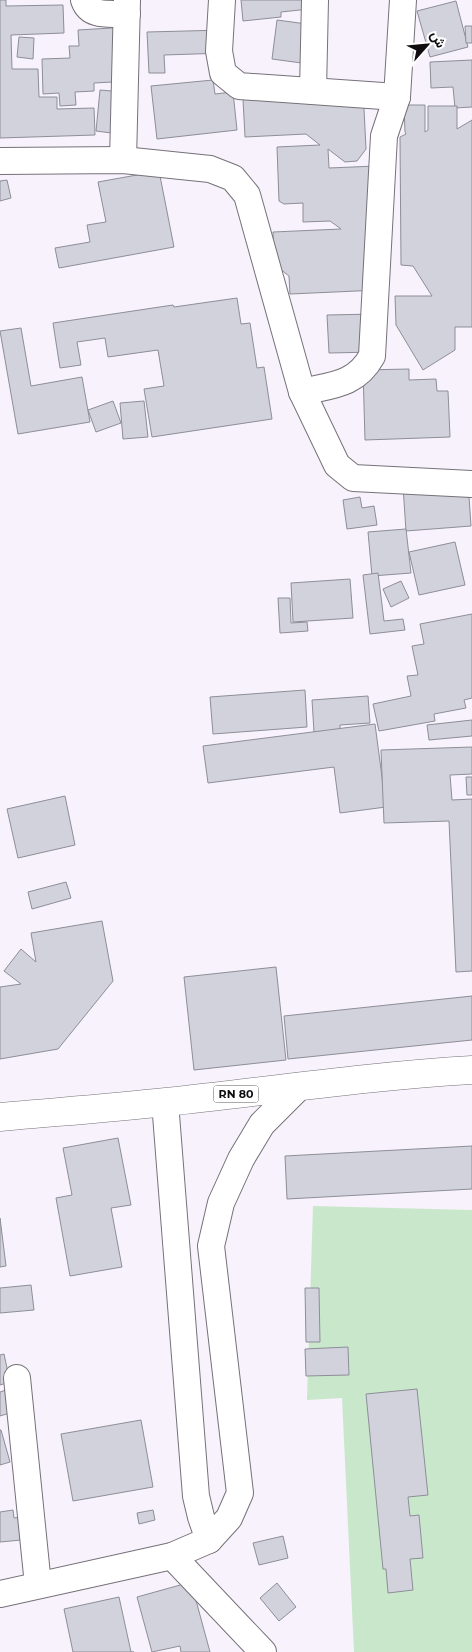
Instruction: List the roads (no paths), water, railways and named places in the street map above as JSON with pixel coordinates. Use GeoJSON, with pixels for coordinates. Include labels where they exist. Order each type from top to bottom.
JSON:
{"type":"FeatureCollection","features":[{"type":"Feature","properties":{"kind":"main road","name":"RN 80"},"geometry":{"type":"LineString","coordinates":[[0,1117],[165,1102],[428,1072],[472,1070]]}},
{"type":"Feature","properties":{"kind":"street"},"geometry":{"type":"LineString","coordinates":[[84,0],[86,7],[93,12],[127,7],[123,160]]}},
{"type":"Feature","properties":{"kind":"street"},"geometry":{"type":"LineString","coordinates":[[222,0],[219,51],[223,73],[239,86],[397,97]]}},
{"type":"Feature","properties":{"kind":"street"},"geometry":{"type":"LineString","coordinates":[[314,91],[315,0]]}},
{"type":"Feature","properties":{"kind":"street"},"geometry":{"type":"LineString","coordinates":[[302,392],[349,380],[366,368],[372,356],[384,136],[397,97],[403,0]]}},
{"type":"Feature","properties":{"kind":"street"},"geometry":{"type":"LineString","coordinates":[[0,162],[123,160],[210,169],[233,178],[247,195],[302,392],[337,465],[353,478],[472,484]]}},
{"type":"Feature","properties":{"kind":"street"},"geometry":{"type":"LineString","coordinates":[[0,1594],[172,1556],[209,1540],[229,1518],[240,1493],[212,1246],[221,1203],[241,1159],[262,1124],[300,1086]]}},
{"type":"Feature","properties":{"kind":"street"},"geometry":{"type":"LineString","coordinates":[[165,1102],[196,1496],[209,1540]]}},
{"type":"Feature","properties":{"kind":"street"},"geometry":{"type":"LineString","coordinates":[[17,1378],[38,1585]]}},
{"type":"Feature","properties":{"kind":"street"},"geometry":{"type":"LineString","coordinates":[[172,1556],[263,1652]]}}]}
